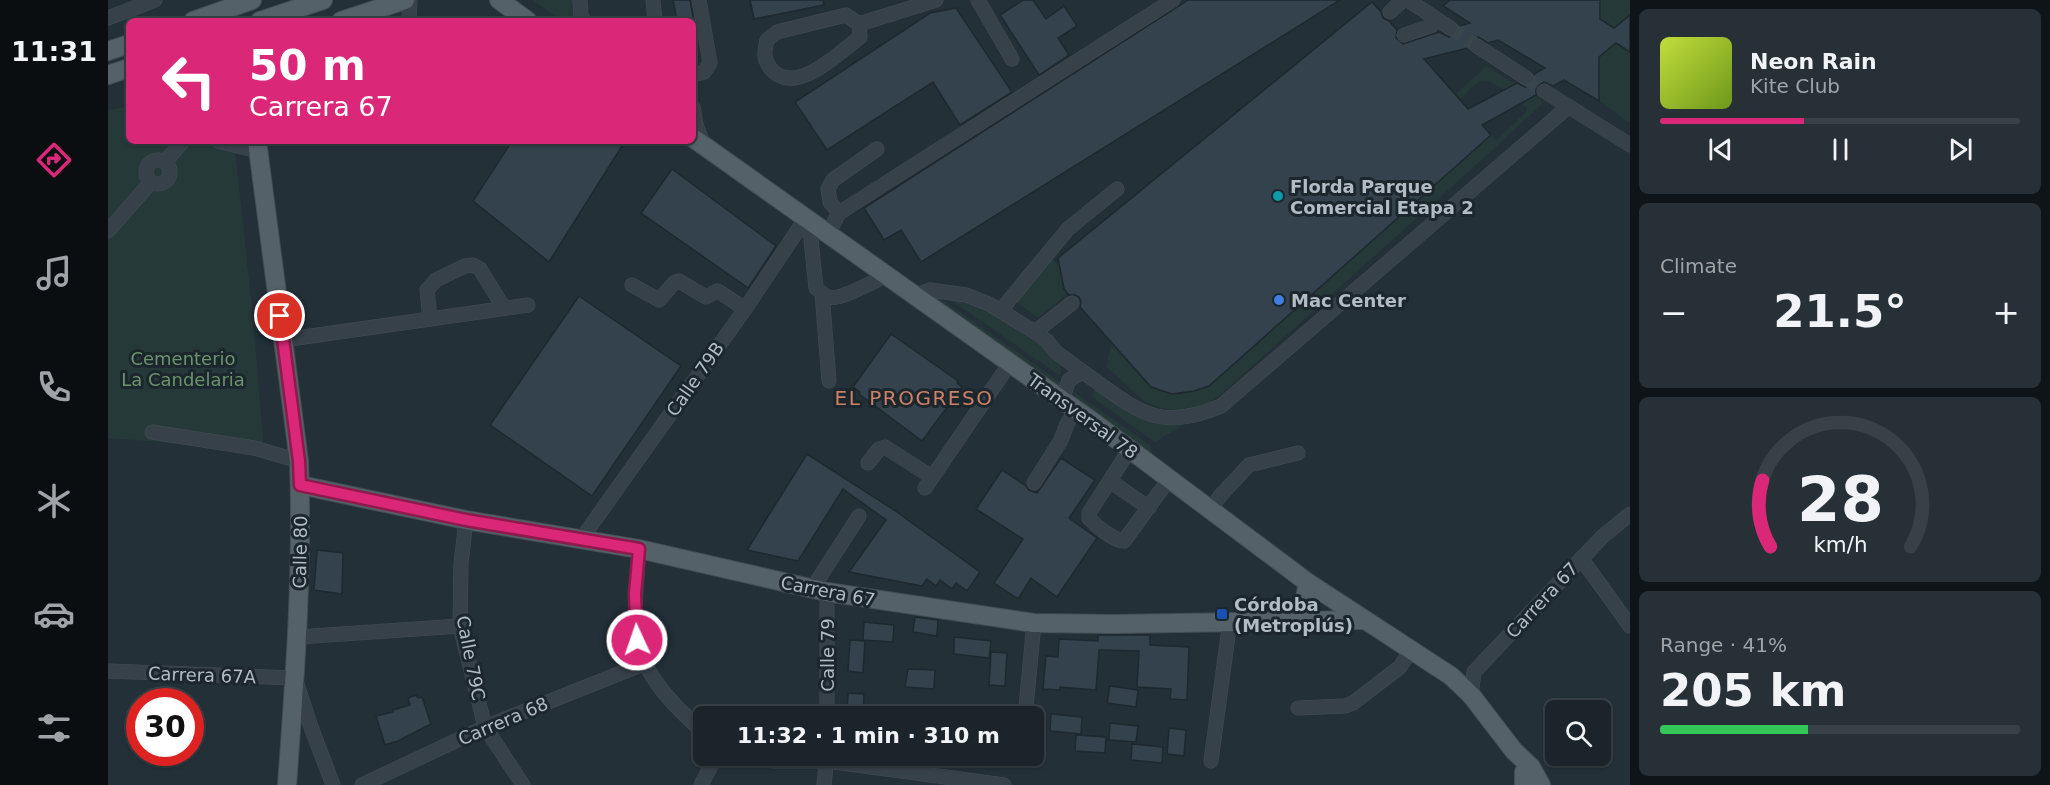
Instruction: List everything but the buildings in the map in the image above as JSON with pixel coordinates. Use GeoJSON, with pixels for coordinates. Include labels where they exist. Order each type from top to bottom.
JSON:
{"type":"FeatureCollection","features":[{"type":"Feature","properties":{"kind":"main road"},"geometry":{"type":"LineString","coordinates":[[202,18],[252,0]]}},
{"type":"Feature","properties":{"kind":"main road"},"geometry":{"type":"LineString","coordinates":[[269,18],[323,0]]}},
{"type":"Feature","properties":{"kind":"main road"},"geometry":{"type":"LineString","coordinates":[[346,18],[366,7],[405,0]]}},
{"type":"Feature","properties":{"kind":"main road"},"geometry":{"type":"LineString","coordinates":[[498,0],[524,18]]}},
{"type":"Feature","properties":{"kind":"main road"},"geometry":{"type":"LineString","coordinates":[[108,51],[126,45]]}},
{"type":"Feature","properties":{"kind":"main road"},"geometry":{"type":"LineString","coordinates":[[108,77],[126,69]]}},
{"type":"Feature","properties":{"kind":"main road"},"geometry":{"type":"LineString","coordinates":[[108,77],[126,75]]}},
{"type":"Feature","properties":{"kind":"main road","name":"Transversal 78"},"geometry":{"type":"LineString","coordinates":[[699,142],[1130,449],[1307,582],[1451,676],[1471,695],[1514,750]]}},
{"type":"Feature","properties":{"kind":"main road","name":"Calle 80"},"geometry":{"type":"LineString","coordinates":[[258,146],[299,461],[301,525],[298,637],[287,785]]}},
{"type":"Feature","properties":{"kind":"main road","name":"Carrera 67"},"geometry":{"type":"LineString","coordinates":[[300,485],[466,520],[639,549],[819,591],[1034,623],[1365,620]]}},
{"type":"Feature","properties":{"kind":"main road"},"geometry":{"type":"LineString","coordinates":[[1286,621],[1302,607],[1307,594],[1307,582]]}},
{"type":"Feature","properties":{"kind":"main road"},"geometry":{"type":"LineString","coordinates":[[1514,750],[1526,781]]}},
{"type":"Feature","properties":{"kind":"main road"},"geometry":{"type":"LineString","coordinates":[[1514,750],[1531,767],[1541,785]]}},
{"type":"Feature","properties":{"kind":"street"},"geometry":{"type":"LineString","coordinates":[[108,18],[155,0]]}},
{"type":"Feature","properties":{"kind":"street"},"geometry":{"type":"LineString","coordinates":[[409,18],[410,0]]}},
{"type":"Feature","properties":{"kind":"street"},"geometry":{"type":"LineString","coordinates":[[580,0],[582,18]]}},
{"type":"Feature","properties":{"kind":"street"},"geometry":{"type":"LineString","coordinates":[[653,0],[656,18]]}},
{"type":"Feature","properties":{"kind":"street"},"geometry":{"type":"LineString","coordinates":[[696,74],[704,72],[710,63],[700,23],[699,0]]}},
{"type":"Feature","properties":{"kind":"street"},"geometry":{"type":"LineString","coordinates":[[859,24],[936,0]]}},
{"type":"Feature","properties":{"kind":"street"},"geometry":{"type":"LineString","coordinates":[[978,0],[1012,59]]}},
{"type":"Feature","properties":{"kind":"street"},"geometry":{"type":"LineString","coordinates":[[828,234],[838,213],[1173,0]]}},
{"type":"Feature","properties":{"kind":"street"},"geometry":{"type":"LineString","coordinates":[[1390,12],[1403,0]]}},
{"type":"Feature","properties":{"kind":"street"},"geometry":{"type":"LineString","coordinates":[[1408,0],[1450,28]]}},
{"type":"Feature","properties":{"kind":"street"},"geometry":{"type":"LineString","coordinates":[[846,15],[859,24],[860,37],[809,75],[791,80],[778,76],[769,66],[764,55],[766,40],[777,32],[846,15]]}},
{"type":"Feature","properties":{"kind":"street"},"geometry":{"type":"LineString","coordinates":[[1404,35],[1431,26],[1436,19]]}},
{"type":"Feature","properties":{"kind":"street"},"geometry":{"type":"LineString","coordinates":[[1477,46],[1526,78]]}},
{"type":"Feature","properties":{"kind":"street"},"geometry":{"type":"LineString","coordinates":[[1544,90],[1625,141]]}},
{"type":"Feature","properties":{"kind":"street"},"geometry":{"type":"LineString","coordinates":[[915,296],[930,290],[966,295],[1001,310],[1047,341],[1067,361],[1136,408],[1158,418],[1193,417],[1221,406],[1568,107]]}},
{"type":"Feature","properties":{"kind":"street"},"geometry":{"type":"LineString","coordinates":[[696,125],[699,142]]}},
{"type":"Feature","properties":{"kind":"street"},"geometry":{"type":"LineString","coordinates":[[108,231],[151,182],[146,174],[148,165],[156,160],[165,162],[180,144]]}},
{"type":"Feature","properties":{"kind":"street"},"geometry":{"type":"LineString","coordinates":[[242,144],[258,146]]}},
{"type":"Feature","properties":{"kind":"street"},"geometry":{"type":"LineString","coordinates":[[838,213],[830,202],[828,189],[833,180],[877,149]]}},
{"type":"Feature","properties":{"kind":"street"},"geometry":{"type":"LineString","coordinates":[[1001,310],[1068,229],[1117,189]]}},
{"type":"Feature","properties":{"kind":"street"},"geometry":{"type":"LineString","coordinates":[[807,219],[816,288],[827,297],[837,298],[886,275]]}},
{"type":"Feature","properties":{"kind":"street","name":"Calle 79B"},"geometry":{"type":"LineString","coordinates":[[582,538],[807,219]]}},
{"type":"Feature","properties":{"kind":"street"},"geometry":{"type":"LineString","coordinates":[[430,319],[427,290],[436,280],[465,266],[473,265],[480,269],[504,308]]}},
{"type":"Feature","properties":{"kind":"street"},"geometry":{"type":"LineString","coordinates":[[632,285],[659,300],[674,283],[679,281],[706,297],[717,291],[745,309]]}},
{"type":"Feature","properties":{"kind":"street"},"geometry":{"type":"LineString","coordinates":[[822,293],[829,381]]}},
{"type":"Feature","properties":{"kind":"street"},"geometry":{"type":"LineString","coordinates":[[1035,332],[1072,303]]}},
{"type":"Feature","properties":{"kind":"street"},"geometry":{"type":"LineString","coordinates":[[283,340],[528,305]]}},
{"type":"Feature","properties":{"kind":"street"},"geometry":{"type":"LineString","coordinates":[[1034,483],[1061,440],[1067,424],[1069,380],[1067,361]]}},
{"type":"Feature","properties":{"kind":"street"},"geometry":{"type":"LineString","coordinates":[[868,463],[879,448],[885,447],[928,482],[1010,363]]}},
{"type":"Feature","properties":{"kind":"street"},"geometry":{"type":"LineString","coordinates":[[1069,380],[1083,372]]}},
{"type":"Feature","properties":{"kind":"street"},"geometry":{"type":"LineString","coordinates":[[152,432],[254,448],[299,461]]}},
{"type":"Feature","properties":{"kind":"street"},"geometry":{"type":"LineString","coordinates":[[1130,449],[1089,513],[1089,518],[1094,523],[1119,541],[1124,541],[1169,479]]}},
{"type":"Feature","properties":{"kind":"street"},"geometry":{"type":"LineString","coordinates":[[1210,510],[1249,465],[1298,453]]}},
{"type":"Feature","properties":{"kind":"street"},"geometry":{"type":"LineString","coordinates":[[1110,481],[1149,508]]}},
{"type":"Feature","properties":{"kind":"street","name":"Carrera 67"},"geometry":{"type":"LineString","coordinates":[[1474,672],[1581,558],[1630,514]]}},
{"type":"Feature","properties":{"kind":"street"},"geometry":{"type":"LineString","coordinates":[[819,591],[859,516]]}},
{"type":"Feature","properties":{"kind":"street","name":"Calle 79C"},"geometry":{"type":"LineString","coordinates":[[466,520],[461,564],[460,626],[486,727],[523,785]]}},
{"type":"Feature","properties":{"kind":"street"},"geometry":{"type":"LineString","coordinates":[[639,549],[635,594],[637,640],[646,663],[660,687],[693,723]]}},
{"type":"Feature","properties":{"kind":"street"},"geometry":{"type":"LineString","coordinates":[[1581,558],[1630,626]]}},
{"type":"Feature","properties":{"kind":"street","name":"Calle 79"},"geometry":{"type":"LineString","coordinates":[[819,591],[826,706]]}},
{"type":"Feature","properties":{"kind":"street"},"geometry":{"type":"LineString","coordinates":[[1211,762],[1230,621]]}},
{"type":"Feature","properties":{"kind":"street"},"geometry":{"type":"LineString","coordinates":[[1026,706],[1034,623]]}},
{"type":"Feature","properties":{"kind":"street"},"geometry":{"type":"LineString","coordinates":[[298,637],[460,626]]}},
{"type":"Feature","properties":{"kind":"street"},"geometry":{"type":"LineString","coordinates":[[1298,708],[1345,706],[1353,703],[1400,667],[1411,650]]}},
{"type":"Feature","properties":{"kind":"street","name":"Carrera 68"},"geometry":{"type":"LineString","coordinates":[[362,785],[486,727],[646,663]]}},
{"type":"Feature","properties":{"kind":"street","name":"Carrera 67A"},"geometry":{"type":"LineString","coordinates":[[108,671],[295,678]]}},
{"type":"Feature","properties":{"kind":"street"},"geometry":{"type":"LineString","coordinates":[[1451,676],[1474,672],[1471,695]]}},
{"type":"Feature","properties":{"kind":"street"},"geometry":{"type":"LineString","coordinates":[[295,678],[333,785]]}},
{"type":"Feature","properties":{"kind":"street"},"geometry":{"type":"LineString","coordinates":[[701,785],[711,766]]}},
{"type":"Feature","properties":{"kind":"street"},"geometry":{"type":"LineString","coordinates":[[824,785],[826,766]]}},
{"type":"Feature","properties":{"kind":"street"},"geometry":{"type":"LineString","coordinates":[[879,766],[1004,785]]}},
{"type":"Feature","properties":{"kind":"green space"},"geometry":{"type":"Polygon","coordinates":[[[533,0],[573,0],[576,18],[558,18],[533,0]]]}},
{"type":"Feature","properties":{"kind":"green space"},"geometry":{"type":"Polygon","coordinates":[[[1600,0],[1630,0],[1630,123],[1599,101],[1600,0]]]}},
{"type":"Feature","properties":{"kind":"green space"},"geometry":{"type":"Polygon","coordinates":[[[1486,66],[1541,100],[1542,104],[1218,397],[1190,409],[1160,408],[1142,399],[1106,367],[1112,343],[1146,381],[1163,392],[1181,394],[1209,386],[1491,135],[1496,140],[1527,111],[1526,107],[1511,95],[1485,81],[1476,84],[1460,100],[1455,95],[1486,66]]]}},
{"type":"Feature","properties":{"kind":"green space","name":"Cementerio La Candelaria"},"geometry":{"type":"Polygon","coordinates":[[[126,107],[126,144],[234,144],[252,307],[264,450],[108,438],[108,110],[126,107]]]}},
{"type":"Feature","properties":{"kind":"green space"},"geometry":{"type":"Polygon","coordinates":[[[1051,258],[1060,267],[1066,295],[1038,318],[1015,301],[1051,258]]]}},
{"type":"Feature","properties":{"kind":"green space"},"geometry":{"type":"Polygon","coordinates":[[[928,296],[938,297],[1060,382],[1059,391],[928,296]]]}},
{"type":"Feature","properties":{"kind":"green space"},"geometry":{"type":"Polygon","coordinates":[[[951,300],[981,309],[1021,332],[1060,360],[1060,376],[951,300]]]}},
{"type":"Feature","properties":{"kind":"green space"},"geometry":{"type":"Polygon","coordinates":[[[1096,385],[1173,424],[1185,424],[1155,442],[1092,397],[1096,385]]]}},
{"type":"Feature","properties":{"kind":"green space"},"geometry":{"type":"Polygon","coordinates":[[[1073,391],[1151,446],[1152,458],[1076,402],[1073,391]]]}},
{"type":"Feature","properties":{"kind":"tunnel"},"geometry":{"type":"LineString","coordinates":[[1450,28],[1477,46]]}},
{"type":"Feature","properties":{"kind":"tunnel"},"geometry":{"type":"LineString","coordinates":[[1526,78],[1544,91]]}},
{"type":"Feature","properties":{"kind":"place","name":"Florda Parque Comercial Etapa 2"},"geometry":{"type":"Point","coordinates":[1278,196]}},
{"type":"Feature","properties":{"kind":"place","name":"Mac Center"},"geometry":{"type":"Point","coordinates":[1279,300]}},
{"type":"Feature","properties":{"kind":"place","name":"Córdoba (Metroplús)"},"geometry":{"type":"Point","coordinates":[1222,614]}},
{"type":"Feature","properties":{"kind":"district","name":"EL PROGRESO"},"geometry":{"type":"Point","coordinates":[914,398]}},
{"type":"Feature","properties":{"kind":"route"},"geometry":{"type":"LineString","coordinates":[[280,316],[299,461],[300,485],[466,520],[639,549],[635,594],[637,640]]}}]}
